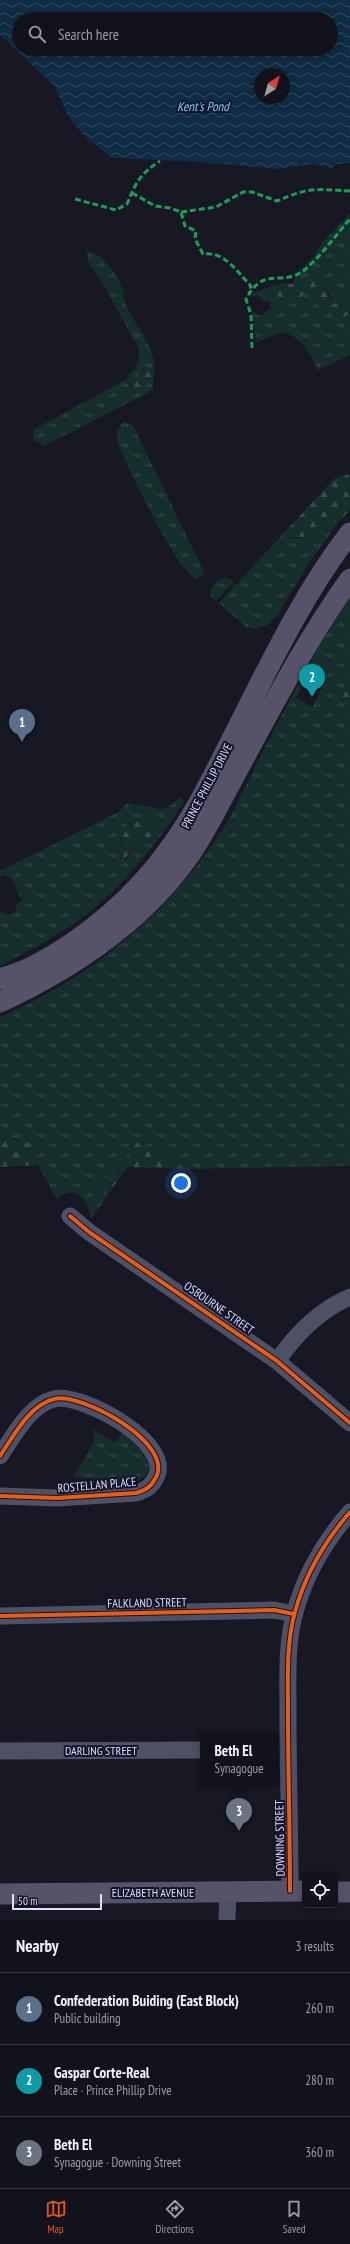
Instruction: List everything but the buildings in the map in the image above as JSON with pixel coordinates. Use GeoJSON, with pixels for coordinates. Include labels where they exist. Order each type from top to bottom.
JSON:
{"type":"FeatureCollection","features":[{"type":"Feature","properties":{"kind":"main road","name":"PRINCE PHILLIP DRIVE"},"geometry":{"type":"LineString","coordinates":[[0,979],[32,967],[84,934],[138,886],[170,850],[202,798],[270,664],[335,552],[350,533]]}},
{"type":"Feature","properties":{"kind":"main road","name":"PRINCE PHILLIP DRIVE"},"geometry":{"type":"LineString","coordinates":[[0,1002],[84,956],[133,918],[177,872],[203,834],[282,687],[350,579]]}},
{"type":"Feature","properties":{"kind":"main road","name":"ELIZABETH AVENUE"},"geometry":{"type":"LineString","coordinates":[[0,1894],[228,1893],[298,1891]]}},
{"type":"Feature","properties":{"kind":"main road"},"geometry":{"type":"LineString","coordinates":[[338,1892],[350,1892]]}},
{"type":"Feature","properties":{"kind":"street","name":"OSBOURNE STREET"},"geometry":{"type":"LineString","coordinates":[[70,1216],[89,1232],[277,1361],[350,1422]]}},
{"type":"Feature","properties":{"kind":"street"},"geometry":{"type":"LineString","coordinates":[[277,1361],[291,1341],[314,1319],[337,1302],[350,1297]]}},
{"type":"Feature","properties":{"kind":"street","name":"ROSTELLAN PLACE"},"geometry":{"type":"LineString","coordinates":[[0,1456],[34,1410],[54,1399],[61,1399],[82,1403],[100,1411],[134,1432],[152,1448],[158,1458],[160,1468],[152,1484],[146,1490],[136,1493],[57,1498],[0,1496]]}},
{"type":"Feature","properties":{"kind":"street","name":"DOWNING STREET"},"geometry":{"type":"LineString","coordinates":[[298,1891],[282,1750],[294,1614],[311,1569],[337,1527],[350,1512]]}},
{"type":"Feature","properties":{"kind":"street","name":"FALKLAND STREET"},"geometry":{"type":"LineString","coordinates":[[0,1616],[274,1610],[294,1614]]}},
{"type":"Feature","properties":{"kind":"street","name":"DARLING STREET"},"geometry":{"type":"LineString","coordinates":[[0,1751],[200,1750]]}},
{"type":"Feature","properties":{"kind":"street"},"geometry":{"type":"LineString","coordinates":[[227,1920],[228,1893]]}},
{"type":"Feature","properties":{"kind":"green space"},"geometry":{"type":"Polygon","coordinates":[[[350,214],[350,295],[340,304],[332,303],[331,294],[312,277],[293,284],[297,272],[312,259],[324,240],[350,214]]]}},
{"type":"Feature","properties":{"kind":"green space"},"geometry":{"type":"Polygon","coordinates":[[[86,250],[104,260],[114,272],[121,286],[126,305],[145,338],[152,355],[155,373],[154,371],[144,369],[139,376],[127,383],[129,387],[140,387],[153,381],[153,390],[44,446],[34,440],[33,433],[35,429],[129,378],[128,375],[134,370],[139,361],[139,349],[99,277],[89,264],[86,250]]]}},
{"type":"Feature","properties":{"kind":"green space"},"geometry":{"type":"Polygon","coordinates":[[[312,277],[318,277],[321,285],[331,298],[332,303],[340,304],[350,295],[350,314],[338,319],[314,303],[314,297],[309,292],[302,296],[296,303],[269,293],[267,288],[284,283],[293,284],[312,277]]]}},
{"type":"Feature","properties":{"kind":"green space"},"geometry":{"type":"Polygon","coordinates":[[[267,288],[269,293],[302,296],[309,292],[338,319],[350,314],[350,355],[318,370],[312,357],[300,341],[289,334],[282,332],[256,342],[252,312],[261,316],[272,307],[270,301],[263,301],[258,294],[249,298],[254,293],[267,288]]]}},
{"type":"Feature","properties":{"kind":"green space"},"geometry":{"type":"Polygon","coordinates":[[[147,367],[154,371],[153,381],[140,387],[129,387],[127,383],[139,376],[147,367]]]}},
{"type":"Feature","properties":{"kind":"green space"},"geometry":{"type":"Polygon","coordinates":[[[125,422],[133,426],[203,569],[204,573],[197,579],[188,573],[167,542],[145,502],[122,453],[117,435],[121,424],[125,422]]]}},
{"type":"Feature","properties":{"kind":"green space"},"geometry":{"type":"Polygon","coordinates":[[[350,474],[350,510],[338,523],[325,523],[308,537],[282,538],[281,536],[334,479],[350,474]]]}},
{"type":"Feature","properties":{"kind":"green space"},"geometry":{"type":"Polygon","coordinates":[[[325,523],[338,523],[311,560],[278,614],[268,624],[255,629],[246,627],[219,603],[281,536],[290,539],[308,537],[325,523]]]}},
{"type":"Feature","properties":{"kind":"green space"},"geometry":{"type":"Polygon","coordinates":[[[225,577],[234,582],[215,602],[210,594],[212,588],[217,581],[225,577]]]}},
{"type":"Feature","properties":{"kind":"green space"},"geometry":{"type":"Polygon","coordinates":[[[350,598],[350,680],[343,691],[345,701],[350,701],[350,1166],[185,1169],[168,1157],[138,1141],[114,1174],[100,1178],[102,1193],[107,1196],[91,1219],[88,1205],[74,1193],[62,1195],[57,1200],[38,1165],[34,1153],[7,1135],[0,1138],[0,1017],[35,1000],[100,960],[129,936],[183,883],[207,853],[228,821],[301,678],[350,598]],[[305,681],[296,698],[312,707],[321,689],[305,681]]]}},
{"type":"Feature","properties":{"kind":"green space"},"geometry":{"type":"Polygon","coordinates":[[[350,680],[350,701],[345,701],[342,697],[343,691],[350,680]]]}},
{"type":"Feature","properties":{"kind":"green space"},"geometry":{"type":"Polygon","coordinates":[[[181,797],[184,802],[148,853],[105,899],[63,931],[0,966],[0,911],[9,915],[15,912],[17,903],[22,901],[12,879],[4,875],[0,877],[0,871],[119,812],[127,803],[161,809],[167,808],[181,797]],[[136,821],[129,822],[121,841],[122,850],[119,853],[126,860],[139,839],[143,838],[149,841],[161,831],[158,826],[136,821]]]}},
{"type":"Feature","properties":{"kind":"green space"},"geometry":{"type":"Polygon","coordinates":[[[140,818],[152,822],[161,831],[152,841],[143,838],[139,839],[122,863],[117,858],[122,850],[122,830],[126,825],[140,818]]]}},
{"type":"Feature","properties":{"kind":"green space"},"geometry":{"type":"Polygon","coordinates":[[[7,1135],[25,1140],[34,1153],[38,1165],[0,1167],[0,1138],[7,1135]]]}},
{"type":"Feature","properties":{"kind":"green space"},"geometry":{"type":"Polygon","coordinates":[[[138,1141],[168,1157],[185,1169],[127,1167],[107,1196],[96,1185],[100,1178],[114,1174],[138,1141]]]}},
{"type":"Feature","properties":{"kind":"green space"},"geometry":{"type":"Polygon","coordinates":[[[93,1429],[115,1443],[122,1433],[137,1444],[144,1451],[148,1461],[150,1468],[146,1474],[131,1484],[105,1487],[99,1479],[73,1477],[94,1442],[93,1429]]]}},
{"type":"Feature","properties":{"kind":"water","name":"Kent's Pond"},"geometry":{"type":"Polygon","coordinates":[[[0,0],[350,0],[350,163],[336,164],[332,168],[312,164],[278,169],[199,162],[113,158],[87,139],[69,118],[55,87],[22,56],[338,56],[338,12],[12,12],[12,46],[0,35],[0,0]]]}},
{"type":"Feature","properties":{"kind":"marked path"},"geometry":{"type":"LineString","coordinates":[[75,199],[116,210],[127,204],[139,179],[160,161]]}},
{"type":"Feature","properties":{"kind":"marked path"},"geometry":{"type":"LineString","coordinates":[[181,212],[216,207],[243,192],[252,192],[277,201],[305,191],[350,191]]}},
{"type":"Feature","properties":{"kind":"marked path"},"geometry":{"type":"LineString","coordinates":[[132,193],[155,206],[170,208],[181,212],[185,226],[196,231],[195,239],[203,254],[218,256],[230,264],[251,286],[249,293]]}},
{"type":"Feature","properties":{"kind":"marked path"},"geometry":{"type":"LineString","coordinates":[[252,348],[251,315],[246,299],[252,290],[263,280],[296,275],[309,266],[350,219]]}},
{"type":"Feature","properties":{"kind":"cycle path"},"geometry":{"type":"LineString","coordinates":[[70,1216],[89,1232],[277,1361],[350,1423]]}},
{"type":"Feature","properties":{"kind":"cycle path"},"geometry":{"type":"LineString","coordinates":[[0,1456],[22,1423],[37,1408],[45,1402],[54,1399],[67,1399],[104,1412],[123,1423],[140,1436],[152,1451],[158,1465],[155,1479],[151,1485],[145,1490],[136,1493],[57,1498],[0,1496]]}},
{"type":"Feature","properties":{"kind":"cycle path"},"geometry":{"type":"LineString","coordinates":[[290,1891],[288,1687],[290,1636],[299,1598],[310,1572],[324,1547],[350,1512]]}},
{"type":"Feature","properties":{"kind":"cycle path"},"geometry":{"type":"LineString","coordinates":[[0,1616],[274,1610],[294,1614]]}},
{"type":"Feature","properties":{"kind":"place","name":"Gaspar Corte-Real"},"geometry":{"type":"Point","coordinates":[312,697]}},
{"type":"Feature","properties":{"kind":"place","name":"Confederation Buiding (East Block)"},"geometry":{"type":"Point","coordinates":[22,742]}},
{"type":"Feature","properties":{"kind":"place","name":"Beth El"},"geometry":{"type":"Point","coordinates":[239,1831]}}]}
